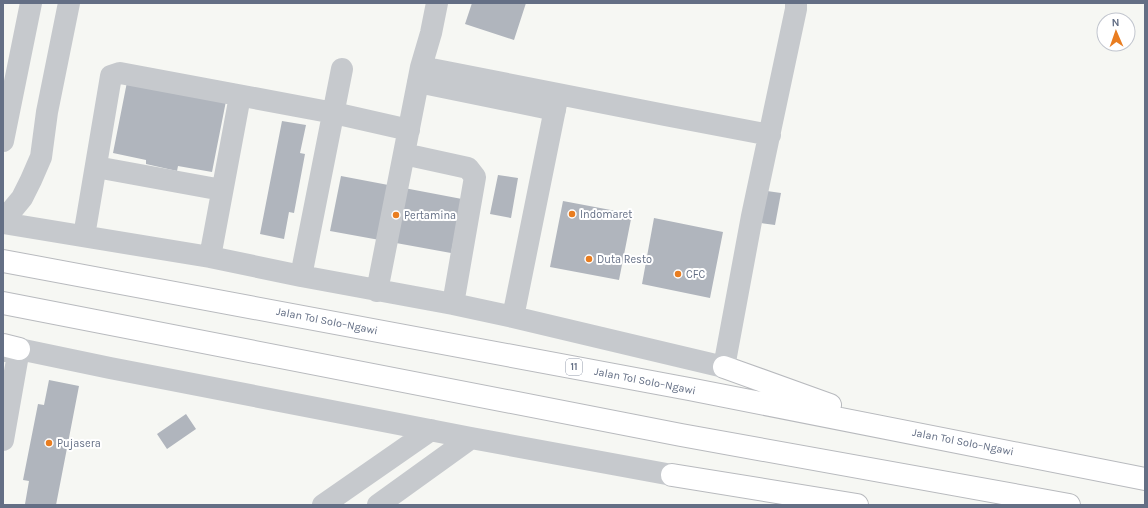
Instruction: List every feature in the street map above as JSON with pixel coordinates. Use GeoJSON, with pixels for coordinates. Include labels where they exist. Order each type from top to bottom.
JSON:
{"type":"FeatureCollection","features":[{"type":"Feature","properties":{"kind":"highway","name":"Jalan Tol Solo–Ngawi"},"geometry":{"type":"LineString","coordinates":[[3,261],[689,389],[903,430],[1145,479]]}},
{"type":"Feature","properties":{"kind":"highway"},"geometry":{"type":"LineString","coordinates":[[3,303],[682,435],[1069,505]]}},
{"type":"Feature","properties":{"kind":"highway"},"geometry":{"type":"LineString","coordinates":[[724,367],[903,430]]}},
{"type":"Feature","properties":{"kind":"highway"},"geometry":{"type":"LineString","coordinates":[[672,475],[857,505]]}},
{"type":"Feature","properties":{"kind":"street"},"geometry":{"type":"LineString","coordinates":[[3,141],[31,3]]}},
{"type":"Feature","properties":{"kind":"street"},"geometry":{"type":"LineString","coordinates":[[69,3],[47,112],[41,157],[22,198],[3,222],[210,257],[377,291],[453,304],[724,367],[752,216],[770,135],[796,3]]}},
{"type":"Feature","properties":{"kind":"street"},"geometry":{"type":"LineString","coordinates":[[377,291],[420,74],[437,3]]}},
{"type":"Feature","properties":{"kind":"street"},"geometry":{"type":"LineString","coordinates":[[301,276],[342,69]]}},
{"type":"Feature","properties":{"kind":"street"},"geometry":{"type":"LineString","coordinates":[[84,236],[111,76],[114,74],[120,73],[409,130]]}},
{"type":"Feature","properties":{"kind":"street"},"geometry":{"type":"LineString","coordinates":[[420,74],[556,102],[770,135]]}},
{"type":"Feature","properties":{"kind":"street"},"geometry":{"type":"LineString","coordinates":[[210,257],[240,96]]}},
{"type":"Feature","properties":{"kind":"street"},"geometry":{"type":"LineString","coordinates":[[514,317],[556,102]]}},
{"type":"Feature","properties":{"kind":"street"},"geometry":{"type":"LineString","coordinates":[[404,154],[468,168],[475,177],[453,304]]}},
{"type":"Feature","properties":{"kind":"street"},"geometry":{"type":"LineString","coordinates":[[96,167],[222,190]]}},
{"type":"Feature","properties":{"kind":"street"},"geometry":{"type":"LineString","coordinates":[[3,440],[8,348],[471,438],[672,475]]}},
{"type":"Feature","properties":{"kind":"street"},"geometry":{"type":"LineString","coordinates":[[323,505],[431,430]]}},
{"type":"Feature","properties":{"kind":"street"},"geometry":{"type":"LineString","coordinates":[[378,505],[471,438]]}},
{"type":"Feature","properties":{"kind":"building"},"geometry":{"type":"Polygon","coordinates":[[[472,3],[526,3],[514,40],[465,24],[472,3]]]}},
{"type":"Feature","properties":{"kind":"building"},"geometry":{"type":"Polygon","coordinates":[[[127,82],[226,101],[212,172],[178,166],[177,171],[146,164],[146,160],[113,153],[127,82]]]}},
{"type":"Feature","properties":{"kind":"building"},"geometry":{"type":"Polygon","coordinates":[[[282,121],[306,125],[300,153],[305,154],[294,213],[289,212],[284,239],[260,234],[282,121]]]}},
{"type":"Feature","properties":{"kind":"building"},"geometry":{"type":"Polygon","coordinates":[[[498,175],[518,178],[511,218],[490,214],[498,175]]]}},
{"type":"Feature","properties":{"kind":"building","name":"Pertamina"},"geometry":{"type":"Polygon","coordinates":[[[341,176],[462,199],[451,253],[330,231],[341,176]]]}},
{"type":"Feature","properties":{"kind":"building"},"geometry":{"type":"Polygon","coordinates":[[[767,191],[781,193],[775,225],[761,223],[767,191]]]}},
{"type":"Feature","properties":{"kind":"building"},"geometry":{"type":"Polygon","coordinates":[[[563,201],[632,214],[619,280],[550,267],[563,201]]]}},
{"type":"Feature","properties":{"kind":"building"},"geometry":{"type":"Polygon","coordinates":[[[654,218],[723,232],[710,298],[642,284],[654,218]]]}},
{"type":"Feature","properties":{"kind":"building","name":"Pujasera"},"geometry":{"type":"Polygon","coordinates":[[[49,380],[79,386],[56,505],[27,505],[25,504],[29,481],[23,480],[38,404],[44,405],[49,380]]]}},
{"type":"Feature","properties":{"kind":"building"},"geometry":{"type":"Polygon","coordinates":[[[186,414],[196,429],[167,449],[157,434],[186,414]]]}},
{"type":"Feature","properties":{"kind":"place","name":"Indomaret"},"geometry":{"type":"Point","coordinates":[572,214]}},
{"type":"Feature","properties":{"kind":"place","name":"Pertamina"},"geometry":{"type":"Point","coordinates":[396,215]}},
{"type":"Feature","properties":{"kind":"place","name":"Duta Resto"},"geometry":{"type":"Point","coordinates":[589,259]}},
{"type":"Feature","properties":{"kind":"place","name":"CFC"},"geometry":{"type":"Point","coordinates":[678,274]}},
{"type":"Feature","properties":{"kind":"place","name":"Pujasera"},"geometry":{"type":"Point","coordinates":[49,443]}}]}
